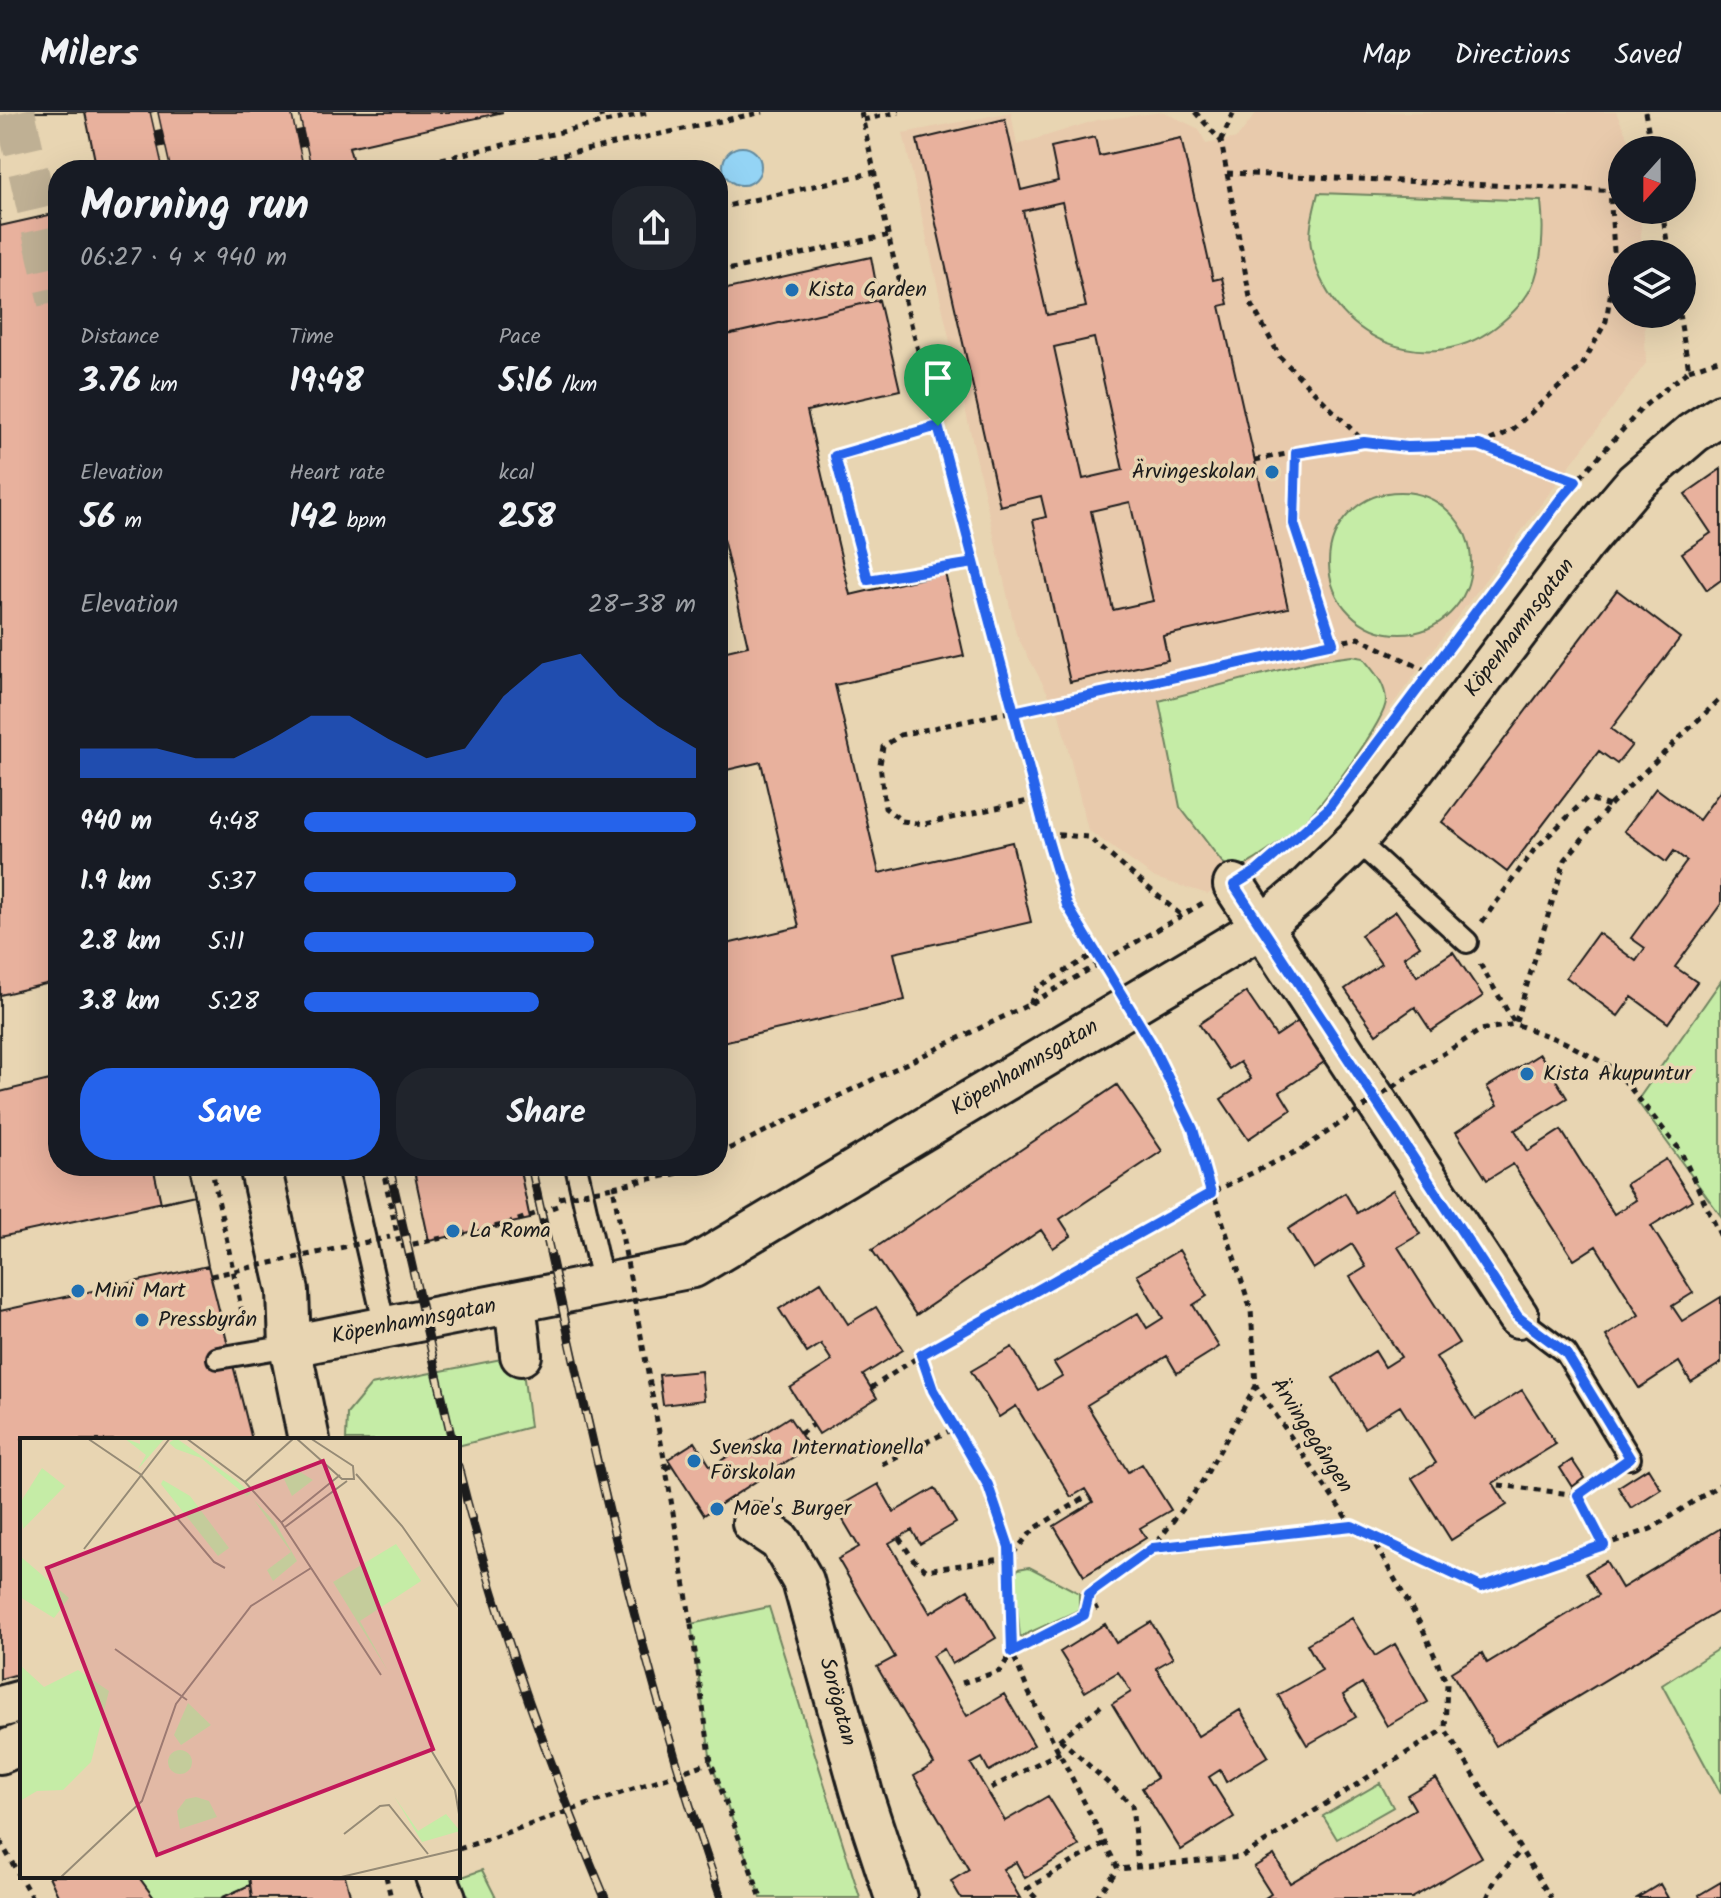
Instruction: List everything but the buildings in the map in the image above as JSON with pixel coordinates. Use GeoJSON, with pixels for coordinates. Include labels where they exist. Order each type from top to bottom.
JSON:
{"type":"FeatureCollection","features":[{"type":"Feature","properties":{"kind":"street","name":"Köpenhamnsgatan"},"geometry":{"type":"LineString","coordinates":[[290,1346],[693,1267],[1260,928],[1303,892],[1356,840],[1396,792],[1585,542],[1635,483],[1693,433],[1721,415]]}},
{"type":"Feature","properties":{"kind":"street"},"geometry":{"type":"LineString","coordinates":[[1234,885],[1518,1317]]}},
{"type":"Feature","properties":{"kind":"street"},"geometry":{"type":"LineString","coordinates":[[242,1176],[269,1294],[290,1346]]}},
{"type":"Feature","properties":{"kind":"street"},"geometry":{"type":"LineString","coordinates":[[262,1176],[288,1291],[290,1346],[309,1438]]}},
{"type":"Feature","properties":{"kind":"street"},"geometry":{"type":"LineString","coordinates":[[515,1302],[521,1355]]}},
{"type":"Feature","properties":{"kind":"street","name":"Sorögatan"},"geometry":{"type":"LineString","coordinates":[[753,1523],[780,1541],[803,1581],[864,1801],[896,1898]]}},
{"type":"Feature","properties":{"kind":"street"},"geometry":{"type":"LineString","coordinates":[[0,1707],[20,1702]]}},
{"type":"Feature","properties":{"kind":"street"},"geometry":{"type":"LineString","coordinates":[[0,1753],[20,1745]]}},
{"type":"Feature","properties":{"kind":"street"},"geometry":{"type":"LineString","coordinates":[[437,1878],[445,1898]]}},
{"type":"Feature","properties":{"kind":"lane"},"geometry":{"type":"LineString","coordinates":[[1356,840],[1467,942]]}},
{"type":"Feature","properties":{"kind":"lane"},"geometry":{"type":"LineString","coordinates":[[350,1176],[385,1327]]}},
{"type":"Feature","properties":{"kind":"lane"},"geometry":{"type":"LineString","coordinates":[[578,1176],[603,1285]]}},
{"type":"Feature","properties":{"kind":"lane"},"geometry":{"type":"LineString","coordinates":[[1518,1317],[1566,1353],[1630,1458]]}},
{"type":"Feature","properties":{"kind":"lane","name":"Köpenhamnsgatan"},"geometry":{"type":"LineString","coordinates":[[218,1358],[290,1346]]}},
{"type":"Feature","properties":{"kind":"path"},"geometry":{"type":"LineString","coordinates":[[600,112],[603,123]]}},
{"type":"Feature","properties":{"kind":"path"},"geometry":{"type":"LineString","coordinates":[[437,160],[650,112]]}},
{"type":"Feature","properties":{"kind":"path"},"geometry":{"type":"LineString","coordinates":[[554,160],[763,112]]}},
{"type":"Feature","properties":{"kind":"path","name":"Ärvingegången"},"geometry":{"type":"LineString","coordinates":[[861,112],[938,426],[1067,905],[1151,1043],[1193,1129],[1251,1310],[1256,1386],[1352,1526],[1481,1587],[1651,1529],[1721,1484]]}},
{"type":"Feature","properties":{"kind":"path"},"geometry":{"type":"LineString","coordinates":[[863,120],[899,112]]}},
{"type":"Feature","properties":{"kind":"path"},"geometry":{"type":"LineString","coordinates":[[1195,112],[1221,141],[1251,303],[1280,357],[1364,442]]}},
{"type":"Feature","properties":{"kind":"path"},"geometry":{"type":"LineString","coordinates":[[1221,141],[1234,112]]}},
{"type":"Feature","properties":{"kind":"path"},"geometry":{"type":"LineString","coordinates":[[1645,112],[1649,136]]}},
{"type":"Feature","properties":{"kind":"path"},"geometry":{"type":"LineString","coordinates":[[728,206],[875,172]]}},
{"type":"Feature","properties":{"kind":"path"},"geometry":{"type":"LineString","coordinates":[[1227,173],[1608,191]]}},
{"type":"Feature","properties":{"kind":"path"},"geometry":{"type":"LineString","coordinates":[[1479,445],[1511,431],[1582,366],[1606,321],[1615,266],[1612,224]]}},
{"type":"Feature","properties":{"kind":"path"},"geometry":{"type":"LineString","coordinates":[[728,270],[889,235]]}},
{"type":"Feature","properties":{"kind":"path"},"geometry":{"type":"LineString","coordinates":[[1682,328],[1689,370]]}},
{"type":"Feature","properties":{"kind":"path"},"geometry":{"type":"LineString","coordinates":[[728,1149],[1030,1004],[1257,871],[1327,810],[1559,501],[1643,407],[1689,370],[1721,359]]}},
{"type":"Feature","properties":{"kind":"path"},"geometry":{"type":"LineString","coordinates":[[938,426],[835,456],[868,580],[974,563]]}},
{"type":"Feature","properties":{"kind":"path"},"geometry":{"type":"LineString","coordinates":[[1255,460],[1364,442],[1407,447],[1479,445],[1576,481]]}},
{"type":"Feature","properties":{"kind":"path"},"geometry":{"type":"LineString","coordinates":[[1296,453],[1294,524],[1333,643]]}},
{"type":"Feature","properties":{"kind":"path"},"geometry":{"type":"LineString","coordinates":[[1037,799],[924,824],[902,821],[885,808],[880,764],[883,747],[900,735],[1359,638],[1431,673]]}},
{"type":"Feature","properties":{"kind":"path"},"geometry":{"type":"LineString","coordinates":[[1515,1024],[1565,860],[1609,806],[1721,698]]}},
{"type":"Feature","properties":{"kind":"path"},"geometry":{"type":"LineString","coordinates":[[1515,1024],[1467,942],[1534,850],[1587,798],[1609,806]]}},
{"type":"Feature","properties":{"kind":"path"},"geometry":{"type":"LineString","coordinates":[[1046,834],[1088,837],[1182,916]]}},
{"type":"Feature","properties":{"kind":"path"},"geometry":{"type":"LineString","coordinates":[[1030,1004],[1037,988],[1096,953]]}},
{"type":"Feature","properties":{"kind":"path"},"geometry":{"type":"LineString","coordinates":[[871,1388],[921,1355],[1211,1193],[1304,1148],[1481,1030],[1515,1024],[1564,1042],[1615,1069],[1680,1150],[1721,1237]]}},
{"type":"Feature","properties":{"kind":"path"},"geometry":{"type":"LineString","coordinates":[[213,1176],[251,1352]]}},
{"type":"Feature","properties":{"kind":"path"},"geometry":{"type":"LineString","coordinates":[[384,1176],[400,1247],[507,1224],[614,1187]]}},
{"type":"Feature","properties":{"kind":"path"},"geometry":{"type":"LineString","coordinates":[[637,1176],[639,1183]]}},
{"type":"Feature","properties":{"kind":"path"},"geometry":{"type":"LineString","coordinates":[[559,1198],[667,1176]]}},
{"type":"Feature","properties":{"kind":"path"},"geometry":{"type":"LineString","coordinates":[[614,1187],[669,1467],[711,1762],[761,1898]]}},
{"type":"Feature","properties":{"kind":"path"},"geometry":{"type":"LineString","coordinates":[[211,1276],[390,1237]]}},
{"type":"Feature","properties":{"kind":"path"},"geometry":{"type":"LineString","coordinates":[[921,1355],[933,1390],[988,1485],[1009,1547],[1012,1652],[1028,1691],[1058,1741],[1132,1805],[1138,1867]]}},
{"type":"Feature","properties":{"kind":"path"},"geometry":{"type":"LineString","coordinates":[[1084,1615],[1089,1594],[1153,1548],[1202,1482],[1256,1386]]}},
{"type":"Feature","properties":{"kind":"path"},"geometry":{"type":"LineString","coordinates":[[800,1434],[813,1425]]}},
{"type":"Feature","properties":{"kind":"path"},"geometry":{"type":"LineString","coordinates":[[882,1464],[955,1428]]}},
{"type":"Feature","properties":{"kind":"path"},"geometry":{"type":"LineString","coordinates":[[1499,1485],[1578,1495],[1630,1458]]}},
{"type":"Feature","properties":{"kind":"path"},"geometry":{"type":"LineString","coordinates":[[899,1538],[913,1559],[926,1570],[1009,1558],[1034,1529],[1089,1495]]}},
{"type":"Feature","properties":{"kind":"path"},"geometry":{"type":"LineString","coordinates":[[1578,1495],[1604,1545]]}},
{"type":"Feature","properties":{"kind":"path"},"geometry":{"type":"LineString","coordinates":[[1153,1548],[1352,1526]]}},
{"type":"Feature","properties":{"kind":"path"},"geometry":{"type":"LineString","coordinates":[[1369,1534],[1421,1625],[1447,1684],[1445,1729],[1551,1898]]}},
{"type":"Feature","properties":{"kind":"path"},"geometry":{"type":"LineString","coordinates":[[962,1683],[1000,1671],[1012,1652],[1098,1607]]}},
{"type":"Feature","properties":{"kind":"path"},"geometry":{"type":"LineString","coordinates":[[1058,1741],[1102,1705]]}},
{"type":"Feature","properties":{"kind":"path"},"geometry":{"type":"LineString","coordinates":[[1096,1898],[1118,1869],[1241,1857],[1445,1729]]}},
{"type":"Feature","properties":{"kind":"path"},"geometry":{"type":"LineString","coordinates":[[1058,1741],[1060,1752],[1118,1869]]}},
{"type":"Feature","properties":{"kind":"path"},"geometry":{"type":"LineString","coordinates":[[991,1788],[1060,1752]]}},
{"type":"Feature","properties":{"kind":"path"},"geometry":{"type":"LineString","coordinates":[[460,1848],[711,1762]]}},
{"type":"Feature","properties":{"kind":"path"},"geometry":{"type":"LineString","coordinates":[[0,1841],[20,1877]]}},
{"type":"Feature","properties":{"kind":"path"},"geometry":{"type":"LineString","coordinates":[[1036,1898],[1027,1889],[1105,1843]]}},
{"type":"Feature","properties":{"kind":"path"},"geometry":{"type":"LineString","coordinates":[[1487,1898],[1495,1880],[1521,1850]]}},
{"type":"Feature","properties":{"kind":"path"},"geometry":{"type":"LineString","coordinates":[[21,1878],[32,1898]]}},
{"type":"Feature","properties":{"kind":"path"},"geometry":{"type":"LineString","coordinates":[[386,1878],[391,1898]]}},
{"type":"Feature","properties":{"kind":"shaded area","name":"Ärvingeskolan"},"geometry":{"type":"Polygon","coordinates":[[[1011,112],[1017,145],[1097,120],[1164,112],[1199,129],[1206,144],[1237,138],[1257,112],[1616,112],[1627,136],[1608,136],[1608,224],[1641,224],[1641,240],[1608,240],[1608,328],[1645,328],[1646,363],[1307,820],[1241,874],[1208,894],[1155,878],[1088,830],[1059,714],[1016,634],[903,133],[1011,112]]]}},
{"type":"Feature","properties":{"kind":"green space"},"geometry":{"type":"Polygon","coordinates":[[[1318,193],[1541,201],[1541,250],[1532,286],[1507,318],[1473,340],[1444,349],[1414,350],[1385,342],[1359,327],[1337,306],[1321,279],[1310,240],[1318,193]]]}},
{"type":"Feature","properties":{"kind":"green space"},"geometry":{"type":"Polygon","coordinates":[[[1400,492],[1427,497],[1450,513],[1466,536],[1471,563],[1466,590],[1450,613],[1427,629],[1400,634],[1373,629],[1350,613],[1334,590],[1329,563],[1334,536],[1350,513],[1373,497],[1400,492]]]}},
{"type":"Feature","properties":{"kind":"green space"},"geometry":{"type":"Polygon","coordinates":[[[1352,656],[1363,658],[1383,688],[1386,700],[1376,725],[1312,814],[1271,849],[1234,871],[1222,862],[1180,807],[1159,701],[1314,661],[1352,656]]]}},
{"type":"Feature","properties":{"kind":"green space"},"geometry":{"type":"Polygon","coordinates":[[[1721,981],[1721,1216],[1637,1101],[1721,981]]]}},
{"type":"Feature","properties":{"kind":"green space"},"geometry":{"type":"Polygon","coordinates":[[[521,1355],[530,1427],[460,1445],[460,1438],[346,1438],[347,1414],[371,1385],[521,1355]]]}},
{"type":"Feature","properties":{"kind":"green space"},"geometry":{"type":"Polygon","coordinates":[[[1029,1567],[1079,1593],[1079,1610],[1020,1637],[1014,1576],[1018,1569],[1029,1567]]]}},
{"type":"Feature","properties":{"kind":"green space"},"geometry":{"type":"Polygon","coordinates":[[[769,1607],[860,1898],[761,1898],[711,1762],[691,1624],[769,1607]]]}},
{"type":"Feature","properties":{"kind":"green space"},"geometry":{"type":"Polygon","coordinates":[[[1721,1647],[1721,1794],[1662,1685],[1721,1647]]]}},
{"type":"Feature","properties":{"kind":"green space"},"geometry":{"type":"Polygon","coordinates":[[[1380,1783],[1393,1807],[1337,1839],[1323,1816],[1380,1783]]]}},
{"type":"Feature","properties":{"kind":"green space"},"geometry":{"type":"Polygon","coordinates":[[[482,1870],[496,1898],[469,1898],[460,1878],[482,1870]]]}},
{"type":"Feature","properties":{"kind":"green space"},"geometry":{"type":"Polygon","coordinates":[[[139,1878],[249,1878],[250,1885],[221,1898],[154,1898],[139,1878]]]}},
{"type":"Feature","properties":{"kind":"water"},"geometry":{"type":"Polygon","coordinates":[[[735,149],[749,149],[759,159],[759,173],[749,183],[742,185],[728,178],[728,160],[725,160],[735,149]]]}},
{"type":"Feature","properties":{"kind":"tunnel"},"geometry":{"type":"LineString","coordinates":[[15,112],[48,258]]}},
{"type":"Feature","properties":{"kind":"railway"},"geometry":{"type":"LineString","coordinates":[[154,112],[165,160]]}},
{"type":"Feature","properties":{"kind":"railway"},"geometry":{"type":"LineString","coordinates":[[295,112],[306,160]]}},
{"type":"Feature","properties":{"kind":"railway"},"geometry":{"type":"LineString","coordinates":[[391,1176],[452,1438]]}},
{"type":"Feature","properties":{"kind":"railway"},"geometry":{"type":"LineString","coordinates":[[533,1176],[638,1626],[663,1718],[721,1898]]}},
{"type":"Feature","properties":{"kind":"railway"},"geometry":{"type":"LineString","coordinates":[[460,1474],[523,1685],[605,1898]]}},
{"type":"Feature","properties":{"kind":"place","name":"Kista Garden"},"geometry":{"type":"Point","coordinates":[792,290]}},
{"type":"Feature","properties":{"kind":"place","name":"Ärvingeskolan"},"geometry":{"type":"Point","coordinates":[1272,472]}},
{"type":"Feature","properties":{"kind":"place","name":"Kista Akupuntur"},"geometry":{"type":"Point","coordinates":[1527,1074]}},
{"type":"Feature","properties":{"kind":"place","name":"La Roma"},"geometry":{"type":"Point","coordinates":[453,1231]}},
{"type":"Feature","properties":{"kind":"place","name":"Mini Mart"},"geometry":{"type":"Point","coordinates":[78,1291]}},
{"type":"Feature","properties":{"kind":"place","name":"Pressbyrån"},"geometry":{"type":"Point","coordinates":[142,1320]}},
{"type":"Feature","properties":{"kind":"place","name":"Svenska Internationella Förskolan"},"geometry":{"type":"Point","coordinates":[694,1461]}},
{"type":"Feature","properties":{"kind":"place","name":"Moe's Burger"},"geometry":{"type":"Point","coordinates":[717,1509]}},
{"type":"Feature","properties":{"kind":"route"},"geometry":{"type":"LineString","coordinates":[[938,426],[835,456],[868,580],[974,563],[1014,712],[1333,643],[1294,524],[1296,453],[1364,442],[1407,447],[1479,445],[1576,481],[1327,810],[1257,871],[1234,885],[1518,1317],[1566,1353],[1630,1458],[1578,1495],[1604,1545],[1481,1587],[1352,1526],[1153,1548],[1089,1594],[1084,1615],[1012,1652],[1009,1547],[988,1485],[933,1390],[921,1355],[1211,1193],[1193,1129],[1151,1043],[1067,905],[1046,834],[1014,712],[938,426]]}}]}
